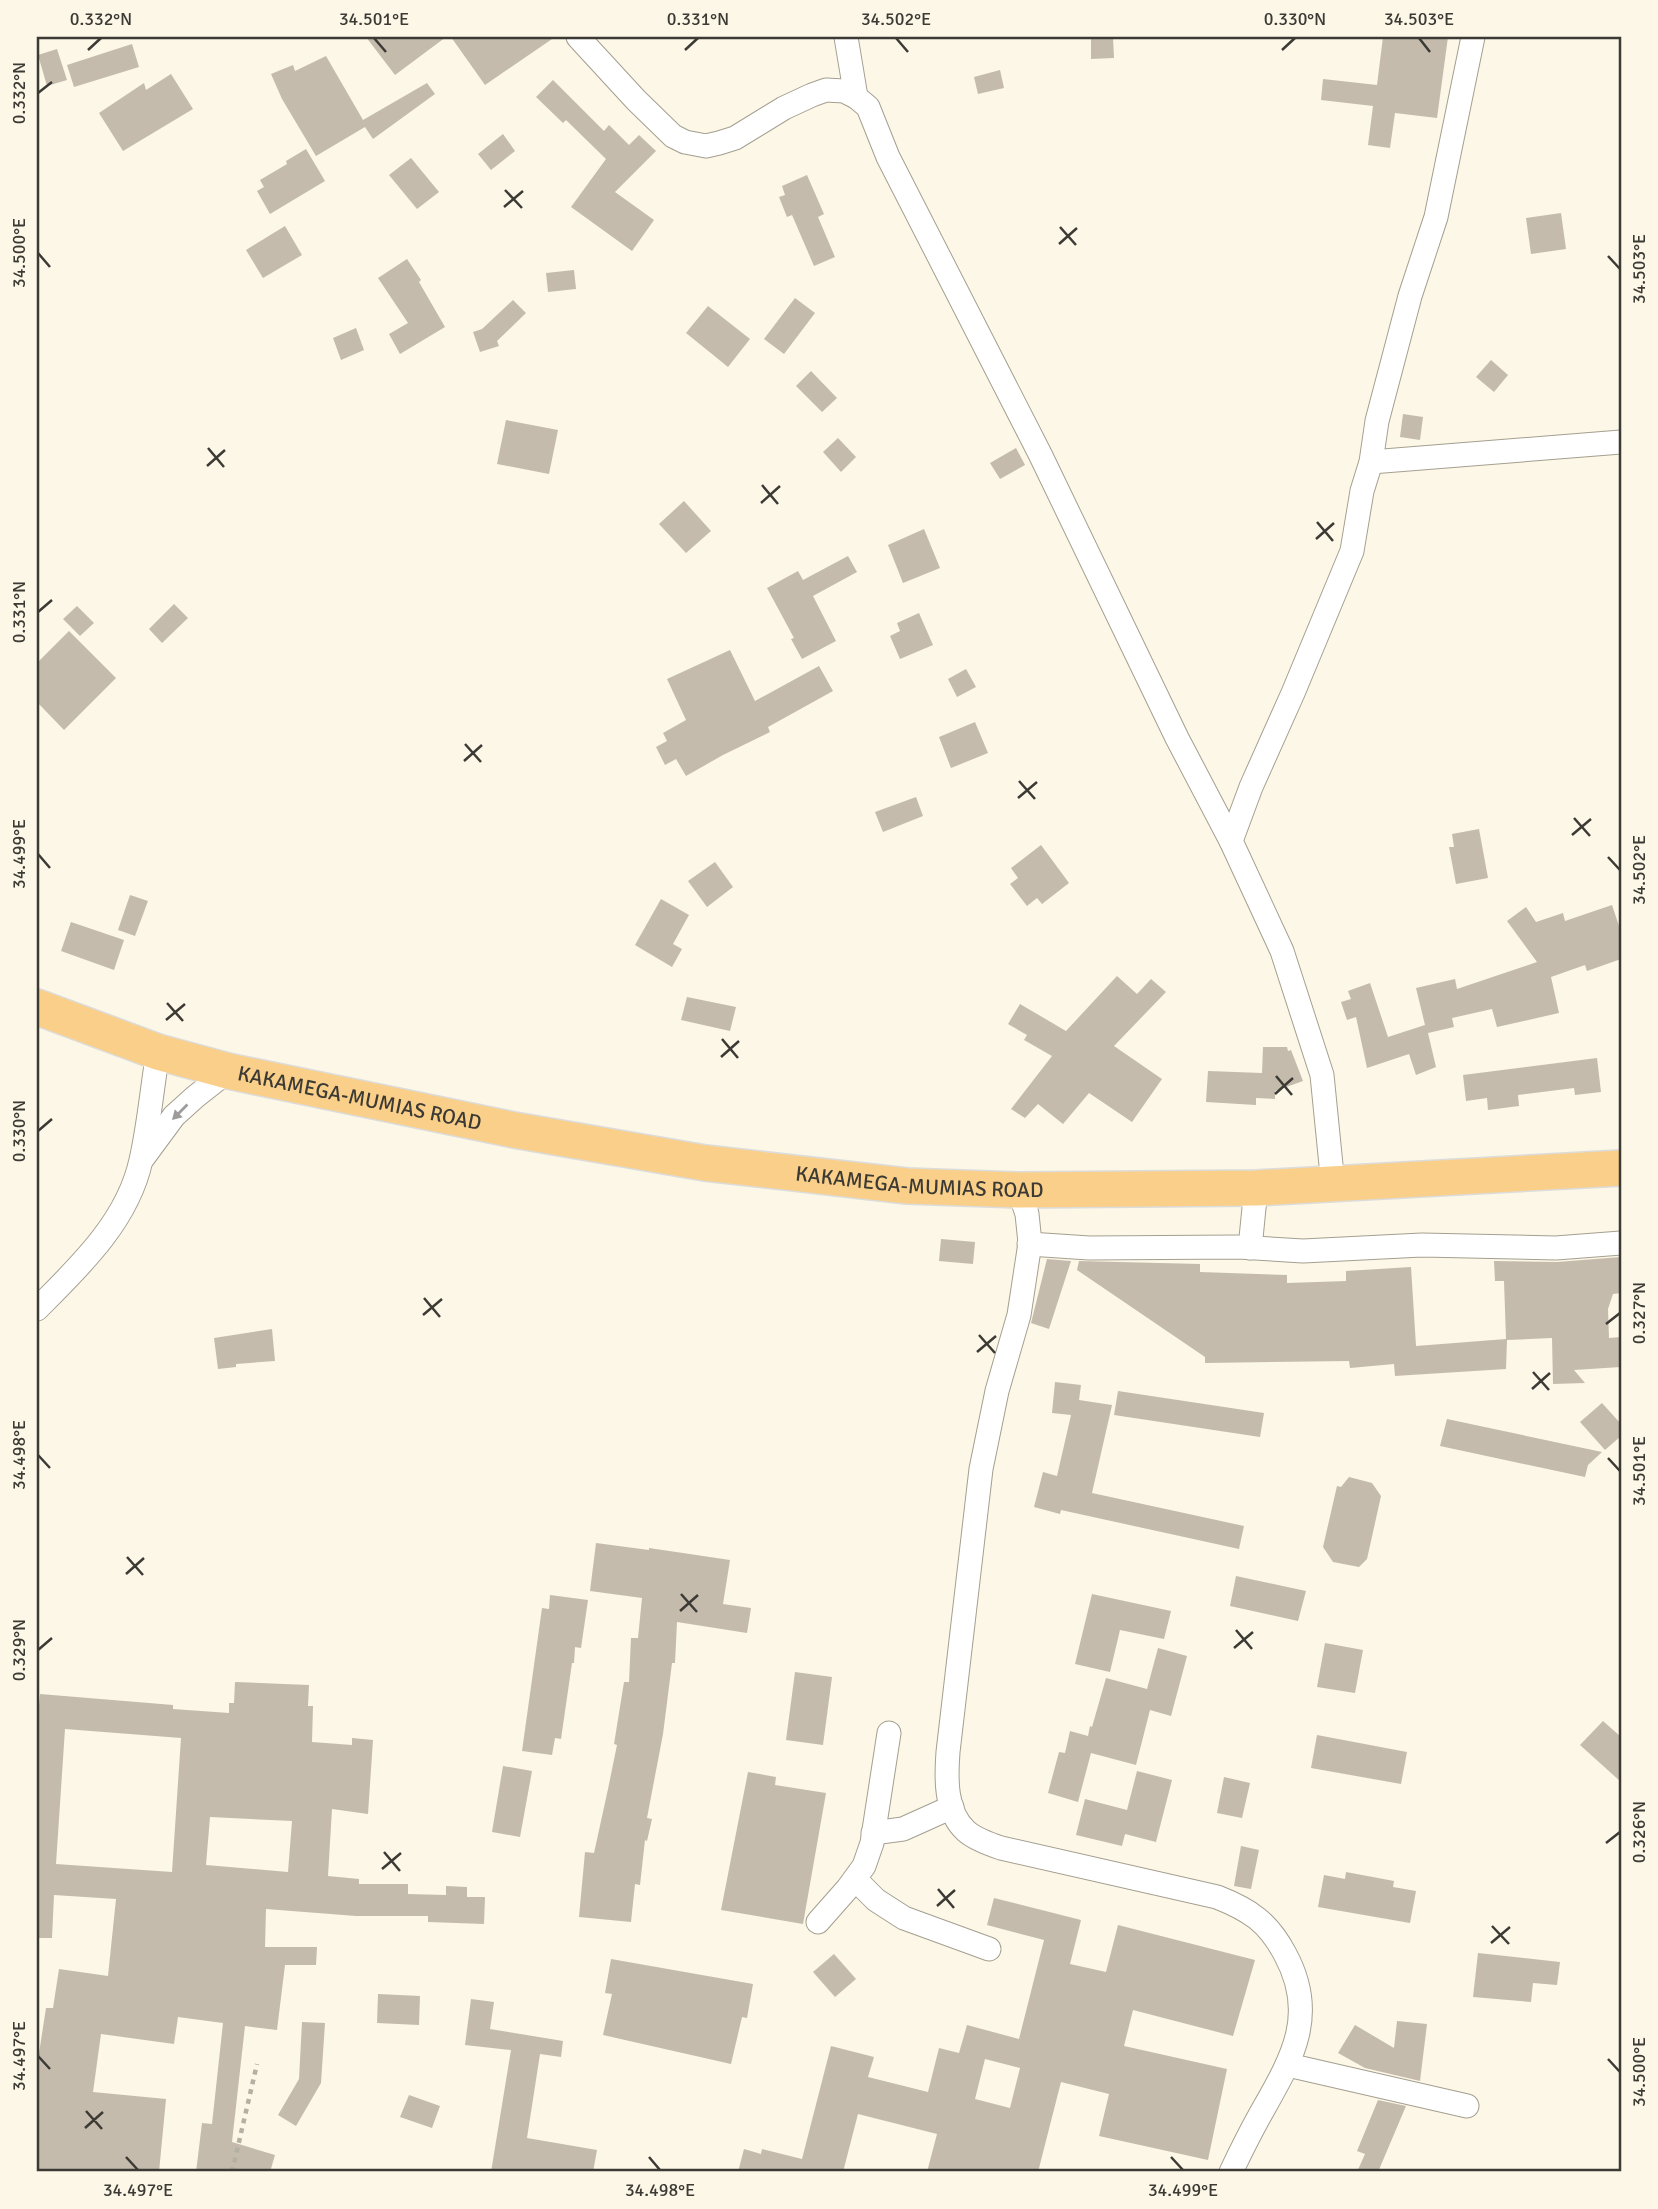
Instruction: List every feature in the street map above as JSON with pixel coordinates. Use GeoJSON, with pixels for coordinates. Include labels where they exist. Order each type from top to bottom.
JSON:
{"type":"FeatureCollection","features":[{"type":"Feature","properties":{"kind":"highway","name":"KAKAMEGA-MUMIAS ROAD"},"geometry":{"type":"LineString","coordinates":[[37,1007],[158,1052],[228,1071],[514,1129],[705,1163],[907,1186],[1018,1190],[1256,1188],[1621,1168]]}},
{"type":"Feature","properties":{"kind":"street"},"geometry":{"type":"LineString","coordinates":[[578,37],[673,136],[695,145],[706,146],[735,138],[784,108],[826,90],[844,91],[868,107],[888,157],[1040,454],[1177,738],[1231,841],[1282,951],[1322,1075],[1333,1185]]}},
{"type":"Feature","properties":{"kind":"street"},"geometry":{"type":"LineString","coordinates":[[846,37],[856,97]]}},
{"type":"Feature","properties":{"kind":"street"},"geometry":{"type":"LineString","coordinates":[[1231,841],[1251,787],[1352,551],[1377,421],[1410,296],[1436,217],[1473,37]]}},
{"type":"Feature","properties":{"kind":"street"},"geometry":{"type":"LineString","coordinates":[[1371,462],[1621,442]]}},
{"type":"Feature","properties":{"kind":"street"},"geometry":{"type":"LineString","coordinates":[[37,1309],[88,1258],[123,1206],[141,1161],[158,1052]]}},
{"type":"Feature","properties":{"kind":"street"},"geometry":{"type":"LineString","coordinates":[[141,1161],[174,1116],[228,1071]]}},
{"type":"Feature","properties":{"kind":"street"},"geometry":{"type":"LineString","coordinates":[[1250,1248],[1256,1188]]}},
{"type":"Feature","properties":{"kind":"street"},"geometry":{"type":"LineString","coordinates":[[1018,1190],[1027,1214],[1029,1244],[1019,1315],[997,1391],[981,1469],[948,1752],[946,1778],[952,1807],[966,1831],[981,1840],[1001,1848],[1217,1897],[1243,1907],[1279,1942],[1295,1976],[1301,2004],[1301,2021],[1289,2065],[1231,2172]]}},
{"type":"Feature","properties":{"kind":"street"},"geometry":{"type":"LineString","coordinates":[[1029,1244],[1089,1248],[1250,1248],[1303,1251],[1422,1245],[1556,1248],[1621,1243]]}},
{"type":"Feature","properties":{"kind":"street"},"geometry":{"type":"LineString","coordinates":[[818,1922],[864,1866],[872,1843],[889,1733]]}},
{"type":"Feature","properties":{"kind":"street"},"geometry":{"type":"LineString","coordinates":[[873,1833],[903,1829],[952,1807]]}},
{"type":"Feature","properties":{"kind":"street"},"geometry":{"type":"LineString","coordinates":[[855,1879],[876,1899],[904,1918],[989,1949]]}},
{"type":"Feature","properties":{"kind":"street"},"geometry":{"type":"LineString","coordinates":[[1289,2065],[1467,2106]]}},
{"type":"Feature","properties":{"kind":"path"},"geometry":{"type":"LineString","coordinates":[[232,2172],[257,2064]]}},
{"type":"Feature","properties":{"kind":"building"},"geometry":{"type":"Polygon","coordinates":[[[366,37],[446,37],[395,75],[366,37]]]}},
{"type":"Feature","properties":{"kind":"building"},"geometry":{"type":"Polygon","coordinates":[[[451,37],[555,37],[485,85],[451,37]]]}},
{"type":"Feature","properties":{"kind":"building"},"geometry":{"type":"Polygon","coordinates":[[[1091,37],[1113,37],[1114,58],[1091,59],[1091,37]]]}},
{"type":"Feature","properties":{"kind":"building"},"geometry":{"type":"Polygon","coordinates":[[[1383,37],[1448,37],[1437,118],[1395,113],[1390,148],[1368,145],[1373,106],[1321,100],[1323,79],[1377,85],[1383,37]]]}},
{"type":"Feature","properties":{"kind":"building"},"geometry":{"type":"Polygon","coordinates":[[[132,44],[139,67],[74,87],[67,65],[132,44]]]}},
{"type":"Feature","properties":{"kind":"building"},"geometry":{"type":"Polygon","coordinates":[[[57,49],[67,80],[47,86],[38,55],[57,49]]]}},
{"type":"Feature","properties":{"kind":"building"},"geometry":{"type":"Polygon","coordinates":[[[326,56],[363,120],[427,83],[435,94],[373,139],[365,127],[316,156],[282,99],[271,74],[293,65],[295,71],[326,56]]]}},
{"type":"Feature","properties":{"kind":"building"},"geometry":{"type":"Polygon","coordinates":[[[1000,70],[1004,88],[978,94],[974,77],[1000,70]]]}},
{"type":"Feature","properties":{"kind":"building"},"geometry":{"type":"Polygon","coordinates":[[[171,74],[193,109],[123,151],[99,113],[144,83],[146,90],[171,74]]]}},
{"type":"Feature","properties":{"kind":"building"},"geometry":{"type":"Polygon","coordinates":[[[553,80],[604,131],[609,125],[629,145],[639,135],[656,151],[615,192],[654,220],[632,251],[571,207],[606,159],[566,120],[563,123],[536,97],[553,80]]]}},
{"type":"Feature","properties":{"kind":"building"},"geometry":{"type":"Polygon","coordinates":[[[503,134],[515,151],[491,170],[478,154],[503,134]]]}},
{"type":"Feature","properties":{"kind":"building"},"geometry":{"type":"Polygon","coordinates":[[[306,149],[325,181],[270,214],[257,191],[264,187],[260,180],[306,149]]]}},
{"type":"Feature","properties":{"kind":"building"},"geometry":{"type":"Polygon","coordinates":[[[411,158],[439,192],[417,209],[389,175],[411,158]]]}},
{"type":"Feature","properties":{"kind":"building"},"geometry":{"type":"Polygon","coordinates":[[[807,175],[824,214],[818,217],[835,257],[814,266],[792,215],[787,217],[779,197],[785,195],[782,186],[807,175]]]}},
{"type":"Feature","properties":{"kind":"building"},"geometry":{"type":"Polygon","coordinates":[[[1561,213],[1566,249],[1531,254],[1526,218],[1561,213]]]}},
{"type":"Feature","properties":{"kind":"building"},"geometry":{"type":"Polygon","coordinates":[[[285,226],[302,255],[263,278],[246,250],[285,226]]]}},
{"type":"Feature","properties":{"kind":"building"},"geometry":{"type":"Polygon","coordinates":[[[407,259],[445,327],[400,354],[389,334],[408,323],[378,278],[407,259]]]}},
{"type":"Feature","properties":{"kind":"building"},"geometry":{"type":"Polygon","coordinates":[[[574,270],[576,289],[548,292],[546,273],[574,270]]]}},
{"type":"Feature","properties":{"kind":"building"},"geometry":{"type":"Polygon","coordinates":[[[795,298],[815,313],[784,354],[764,339],[795,298]]]}},
{"type":"Feature","properties":{"kind":"building"},"geometry":{"type":"Polygon","coordinates":[[[513,300],[526,313],[497,341],[499,346],[480,352],[473,332],[482,329],[513,300]]]}},
{"type":"Feature","properties":{"kind":"building"},"geometry":{"type":"Polygon","coordinates":[[[708,306],[750,339],[728,367],[686,333],[708,306]]]}},
{"type":"Feature","properties":{"kind":"building"},"geometry":{"type":"Polygon","coordinates":[[[356,328],[364,350],[341,360],[333,338],[356,328]]]}},
{"type":"Feature","properties":{"kind":"building"},"geometry":{"type":"Polygon","coordinates":[[[1491,360],[1508,375],[1494,392],[1476,377],[1491,360]]]}},
{"type":"Feature","properties":{"kind":"building"},"geometry":{"type":"Polygon","coordinates":[[[811,371],[837,398],[822,412],[796,386],[811,371]]]}},
{"type":"Feature","properties":{"kind":"building"},"geometry":{"type":"Polygon","coordinates":[[[1403,414],[1423,417],[1420,440],[1400,437],[1403,414]]]}},
{"type":"Feature","properties":{"kind":"building"},"geometry":{"type":"Polygon","coordinates":[[[506,420],[558,430],[549,474],[497,464],[506,420]]]}},
{"type":"Feature","properties":{"kind":"building"},"geometry":{"type":"Polygon","coordinates":[[[838,438],[856,457],[841,472],[823,452],[838,438]]]}},
{"type":"Feature","properties":{"kind":"building"},"geometry":{"type":"Polygon","coordinates":[[[1016,448],[1025,465],[1000,479],[990,463],[1016,448]]]}},
{"type":"Feature","properties":{"kind":"building"},"geometry":{"type":"Polygon","coordinates":[[[684,501],[711,531],[686,553],[659,524],[684,501]]]}},
{"type":"Feature","properties":{"kind":"building"},"geometry":{"type":"Polygon","coordinates":[[[924,529],[940,568],[903,583],[888,545],[924,529]]]}},
{"type":"Feature","properties":{"kind":"building"},"geometry":{"type":"Polygon","coordinates":[[[848,556],[857,572],[813,596],[836,641],[802,659],[791,639],[794,638],[767,588],[798,571],[803,580],[848,556]]]}},
{"type":"Feature","properties":{"kind":"building"},"geometry":{"type":"Polygon","coordinates":[[[174,604],[188,618],[162,643],[149,629],[174,604]]]}},
{"type":"Feature","properties":{"kind":"building"},"geometry":{"type":"Polygon","coordinates":[[[77,606],[94,623],[80,636],[63,619],[77,606]]]}},
{"type":"Feature","properties":{"kind":"building"},"geometry":{"type":"Polygon","coordinates":[[[919,613],[933,645],[900,659],[890,636],[900,631],[897,623],[919,613]]]}},
{"type":"Feature","properties":{"kind":"building"},"geometry":{"type":"Polygon","coordinates":[[[69,631],[116,678],[64,730],[37,702],[37,663],[69,631]]]}},
{"type":"Feature","properties":{"kind":"building"},"geometry":{"type":"Polygon","coordinates":[[[730,650],[755,701],[819,666],[833,691],[768,727],[770,732],[686,776],[676,759],[665,765],[656,747],[667,741],[663,733],[686,720],[667,679],[730,650]]]}},
{"type":"Feature","properties":{"kind":"building"},"geometry":{"type":"Polygon","coordinates":[[[966,669],[976,687],[957,697],[948,679],[966,669]]]}},
{"type":"Feature","properties":{"kind":"building"},"geometry":{"type":"Polygon","coordinates":[[[975,722],[988,753],[951,768],[939,737],[975,722]]]}},
{"type":"Feature","properties":{"kind":"building"},"geometry":{"type":"Polygon","coordinates":[[[916,797],[923,816],[883,832],[875,812],[916,797]]]}},
{"type":"Feature","properties":{"kind":"building"},"geometry":{"type":"Polygon","coordinates":[[[1479,829],[1488,878],[1456,884],[1449,847],[1454,847],[1452,834],[1479,829]]]}},
{"type":"Feature","properties":{"kind":"building"},"geometry":{"type":"Polygon","coordinates":[[[1041,845],[1069,883],[1042,904],[1037,898],[1027,906],[1010,884],[1018,878],[1011,868],[1041,845]]]}},
{"type":"Feature","properties":{"kind":"building"},"geometry":{"type":"Polygon","coordinates":[[[715,862],[733,887],[707,907],[688,881],[715,862]]]}},
{"type":"Feature","properties":{"kind":"building"},"geometry":{"type":"Polygon","coordinates":[[[130,895],[148,901],[135,936],[118,930],[130,895]]]}},
{"type":"Feature","properties":{"kind":"building"},"geometry":{"type":"Polygon","coordinates":[[[661,899],[689,915],[673,944],[682,949],[672,967],[635,945],[661,899]]]}},
{"type":"Feature","properties":{"kind":"building"},"geometry":{"type":"Polygon","coordinates":[[[1612,905],[1621,932],[1621,959],[1587,971],[1585,965],[1551,977],[1559,1013],[1497,1027],[1492,1009],[1452,1018],[1454,1027],[1428,1033],[1436,1067],[1416,1075],[1409,1054],[1367,1068],[1356,1017],[1347,1020],[1341,1002],[1351,999],[1348,991],[1370,983],[1388,1037],[1425,1025],[1416,988],[1455,979],[1457,989],[1537,962],[1507,921],[1526,907],[1536,922],[1563,913],[1565,921],[1612,905]]]}},
{"type":"Feature","properties":{"kind":"building"},"geometry":{"type":"Polygon","coordinates":[[[71,922],[124,940],[114,970],[61,951],[71,922]]]}},
{"type":"Feature","properties":{"kind":"building"},"geometry":{"type":"Polygon","coordinates":[[[1117,976],[1137,994],[1151,979],[1166,992],[1114,1046],[1162,1079],[1132,1122],[1089,1093],[1063,1124],[1038,1104],[1025,1118],[1011,1109],[1052,1056],[1024,1040],[1027,1035],[1008,1024],[1020,1004],[1066,1031],[1117,976]]]}},
{"type":"Feature","properties":{"kind":"building"},"geometry":{"type":"Polygon","coordinates":[[[687,997],[736,1007],[730,1031],[681,1020],[687,997]]]}},
{"type":"Feature","properties":{"kind":"building"},"geometry":{"type":"Polygon","coordinates":[[[1263,1047],[1287,1047],[1288,1051],[1291,1050],[1303,1081],[1275,1091],[1275,1099],[1256,1098],[1256,1105],[1206,1102],[1208,1071],[1262,1073],[1263,1047]]]}},
{"type":"Feature","properties":{"kind":"building"},"geometry":{"type":"Polygon","coordinates":[[[1597,1058],[1601,1092],[1575,1095],[1574,1088],[1518,1095],[1519,1106],[1488,1110],[1487,1098],[1466,1101],[1463,1075],[1597,1058]]]}},
{"type":"Feature","properties":{"kind":"building"},"geometry":{"type":"Polygon","coordinates":[[[941,1239],[975,1242],[973,1264],[939,1261],[941,1239]]]}},
{"type":"Feature","properties":{"kind":"building"},"geometry":{"type":"Polygon","coordinates":[[[1621,1257],[1621,1293],[1613,1294],[1608,1309],[1609,1338],[1621,1337],[1621,1367],[1574,1370],[1585,1383],[1553,1384],[1552,1338],[1507,1340],[1506,1369],[1395,1376],[1394,1364],[1350,1368],[1349,1361],[1205,1363],[1205,1357],[1077,1270],[1079,1261],[1200,1264],[1200,1272],[1287,1275],[1287,1283],[1346,1281],[1346,1271],[1411,1267],[1416,1346],[1506,1339],[1504,1281],[1495,1281],[1494,1261],[1557,1262],[1621,1257]]]}},
{"type":"Feature","properties":{"kind":"building"},"geometry":{"type":"Polygon","coordinates":[[[1047,1259],[1071,1261],[1049,1329],[1031,1323],[1047,1259]]]}},
{"type":"Feature","properties":{"kind":"building"},"geometry":{"type":"Polygon","coordinates":[[[272,1329],[275,1361],[236,1364],[236,1367],[218,1369],[214,1338],[272,1329]]]}},
{"type":"Feature","properties":{"kind":"building"},"geometry":{"type":"Polygon","coordinates":[[[1055,1382],[1081,1385],[1079,1400],[1112,1405],[1092,1493],[1244,1526],[1239,1549],[1061,1510],[1060,1514],[1034,1507],[1043,1472],[1057,1476],[1071,1415],[1052,1413],[1055,1382]]]}},
{"type":"Feature","properties":{"kind":"building"},"geometry":{"type":"Polygon","coordinates":[[[1118,1391],[1264,1413],[1260,1437],[1114,1415],[1118,1391]]]}},
{"type":"Feature","properties":{"kind":"building"},"geometry":{"type":"Polygon","coordinates":[[[1602,1403],[1621,1424],[1621,1436],[1605,1450],[1580,1422],[1602,1403]]]}},
{"type":"Feature","properties":{"kind":"building"},"geometry":{"type":"Polygon","coordinates":[[[1447,1419],[1602,1452],[1588,1465],[1585,1477],[1440,1446],[1447,1419]]]}},
{"type":"Feature","properties":{"kind":"building"},"geometry":{"type":"Polygon","coordinates":[[[1349,1477],[1372,1483],[1381,1496],[1367,1559],[1359,1567],[1333,1562],[1323,1547],[1337,1486],[1341,1487],[1349,1477]]]}},
{"type":"Feature","properties":{"kind":"building"},"geometry":{"type":"Polygon","coordinates":[[[596,1543],[730,1560],[723,1604],[751,1608],[747,1633],[677,1622],[675,1663],[672,1663],[663,1734],[647,1818],[652,1819],[647,1841],[645,1840],[640,1885],[635,1884],[631,1922],[579,1917],[585,1852],[594,1853],[617,1745],[614,1744],[624,1682],[629,1682],[631,1638],[638,1638],[642,1598],[590,1591],[596,1543]]]}},
{"type":"Feature","properties":{"kind":"building"},"geometry":{"type":"Polygon","coordinates":[[[1236,1576],[1306,1591],[1298,1621],[1230,1606],[1236,1576]]]}},
{"type":"Feature","properties":{"kind":"building"},"geometry":{"type":"Polygon","coordinates":[[[1092,1594],[1171,1611],[1164,1639],[1120,1630],[1110,1672],[1075,1664],[1092,1594]]]}},
{"type":"Feature","properties":{"kind":"building"},"geometry":{"type":"Polygon","coordinates":[[[550,1595],[588,1600],[581,1648],[575,1647],[561,1739],[555,1738],[552,1755],[522,1751],[542,1608],[549,1609],[550,1595]]]}},
{"type":"Feature","properties":{"kind":"building"},"geometry":{"type":"Polygon","coordinates":[[[1325,1643],[1363,1650],[1355,1693],[1317,1687],[1325,1643]]]}},
{"type":"Feature","properties":{"kind":"building"},"geometry":{"type":"Polygon","coordinates":[[[1158,1648],[1187,1656],[1171,1716],[1150,1710],[1136,1765],[1091,1753],[1078,1802],[1048,1793],[1059,1752],[1065,1753],[1070,1731],[1088,1736],[1106,1678],[1147,1689],[1158,1648]]]}},
{"type":"Feature","properties":{"kind":"building"},"geometry":{"type":"Polygon","coordinates":[[[795,1672],[832,1677],[823,1745],[786,1740],[795,1672]]]}},
{"type":"Feature","properties":{"kind":"building"},"geometry":{"type":"Polygon","coordinates":[[[235,1682],[309,1685],[308,1706],[313,1706],[312,1742],[352,1745],[352,1738],[373,1740],[368,1814],[332,1809],[328,1876],[359,1879],[359,1884],[408,1884],[408,1894],[446,1895],[446,1886],[467,1887],[467,1897],[485,1897],[484,1924],[428,1922],[428,1916],[356,1916],[266,1909],[265,1947],[317,1947],[316,1965],[285,1965],[277,2030],[245,2026],[232,2142],[275,2155],[270,2172],[196,2172],[202,2123],[212,2124],[223,2023],[178,2017],[174,2044],[101,2034],[93,2092],[166,2099],[159,2172],[37,2172],[37,2066],[46,2008],[53,2008],[59,1969],[108,1976],[116,1899],[54,1895],[52,1938],[37,1938],[37,1728],[40,1694],[173,1705],[173,1709],[229,1713],[229,1703],[234,1703],[235,1682]],[[65,1729],[56,1864],[172,1872],[181,1738],[65,1729]],[[210,1817],[206,1865],[288,1872],[292,1821],[210,1817]]]}},
{"type":"Feature","properties":{"kind":"building"},"geometry":{"type":"Polygon","coordinates":[[[1603,1721],[1621,1737],[1621,1782],[1580,1745],[1603,1721]]]}},
{"type":"Feature","properties":{"kind":"building"},"geometry":{"type":"Polygon","coordinates":[[[1317,1735],[1407,1752],[1401,1784],[1311,1768],[1317,1735]]]}},
{"type":"Feature","properties":{"kind":"building"},"geometry":{"type":"Polygon","coordinates":[[[503,1766],[532,1771],[520,1837],[492,1832],[503,1766]]]}},
{"type":"Feature","properties":{"kind":"building"},"geometry":{"type":"Polygon","coordinates":[[[1137,1771],[1172,1780],[1156,1842],[1125,1834],[1122,1846],[1076,1835],[1085,1799],[1127,1810],[1137,1771]]]}},
{"type":"Feature","properties":{"kind":"building"},"geometry":{"type":"Polygon","coordinates":[[[748,1772],[776,1777],[775,1785],[826,1793],[803,1924],[721,1910],[748,1772]]]}},
{"type":"Feature","properties":{"kind":"building"},"geometry":{"type":"Polygon","coordinates":[[[1224,1777],[1250,1783],[1242,1818],[1217,1813],[1224,1777]]]}},
{"type":"Feature","properties":{"kind":"building"},"geometry":{"type":"Polygon","coordinates":[[[1241,1846],[1259,1850],[1251,1889],[1234,1886],[1241,1846]]]}},
{"type":"Feature","properties":{"kind":"building"},"geometry":{"type":"Polygon","coordinates":[[[1346,1872],[1394,1881],[1393,1887],[1416,1891],[1410,1923],[1318,1907],[1324,1875],[1345,1879],[1346,1872]]]}},
{"type":"Feature","properties":{"kind":"building"},"geometry":{"type":"Polygon","coordinates":[[[994,1898],[1081,1920],[1070,1964],[1106,1972],[1118,1925],[1255,1960],[1233,2036],[1133,2010],[1124,2046],[1227,2069],[1208,2160],[1099,2136],[1109,2094],[1061,2082],[1038,2172],[927,2172],[937,2134],[858,2114],[843,2172],[738,2172],[744,2149],[761,2154],[762,2149],[802,2159],[831,2046],[874,2057],[868,2077],[928,2092],[939,2048],[959,2053],[967,2025],[1019,2039],[1044,1940],[987,1925],[994,1898]],[[985,2059],[975,2099],[1010,2108],[1020,2068],[985,2059]]]}},
{"type":"Feature","properties":{"kind":"building"},"geometry":{"type":"Polygon","coordinates":[[[1478,1953],[1560,1962],[1557,1985],[1533,1983],[1531,2002],[1473,1997],[1478,1953]]]}},
{"type":"Feature","properties":{"kind":"building"},"geometry":{"type":"Polygon","coordinates":[[[834,1954],[856,1979],[835,1997],[813,1972],[834,1954]]]}},
{"type":"Feature","properties":{"kind":"building"},"geometry":{"type":"Polygon","coordinates":[[[611,1959],[753,1984],[747,2018],[742,2017],[731,2064],[603,2035],[612,1994],[605,1993],[611,1959]]]}},
{"type":"Feature","properties":{"kind":"building"},"geometry":{"type":"Polygon","coordinates":[[[378,1994],[420,1996],[419,2025],[377,2023],[378,1994]]]}},
{"type":"Feature","properties":{"kind":"building"},"geometry":{"type":"Polygon","coordinates":[[[471,1999],[494,2002],[490,2029],[563,2041],[561,2057],[540,2054],[527,2138],[597,2150],[593,2172],[491,2172],[511,2050],[465,2045],[471,1999]]]}},
{"type":"Feature","properties":{"kind":"building"},"geometry":{"type":"Polygon","coordinates":[[[1397,2021],[1427,2024],[1420,2081],[1365,2068],[1338,2053],[1355,2025],[1394,2048],[1397,2021]]]}},
{"type":"Feature","properties":{"kind":"building"},"geometry":{"type":"Polygon","coordinates":[[[302,2022],[325,2023],[321,2083],[296,2126],[278,2115],[299,2079],[302,2022]]]}},
{"type":"Feature","properties":{"kind":"building"},"geometry":{"type":"Polygon","coordinates":[[[409,2095],[440,2106],[432,2128],[400,2117],[409,2095]]]}},
{"type":"Feature","properties":{"kind":"building"},"geometry":{"type":"Polygon","coordinates":[[[1378,2100],[1406,2106],[1378,2172],[1357,2172],[1365,2154],[1357,2151],[1378,2100]]]}}]}
